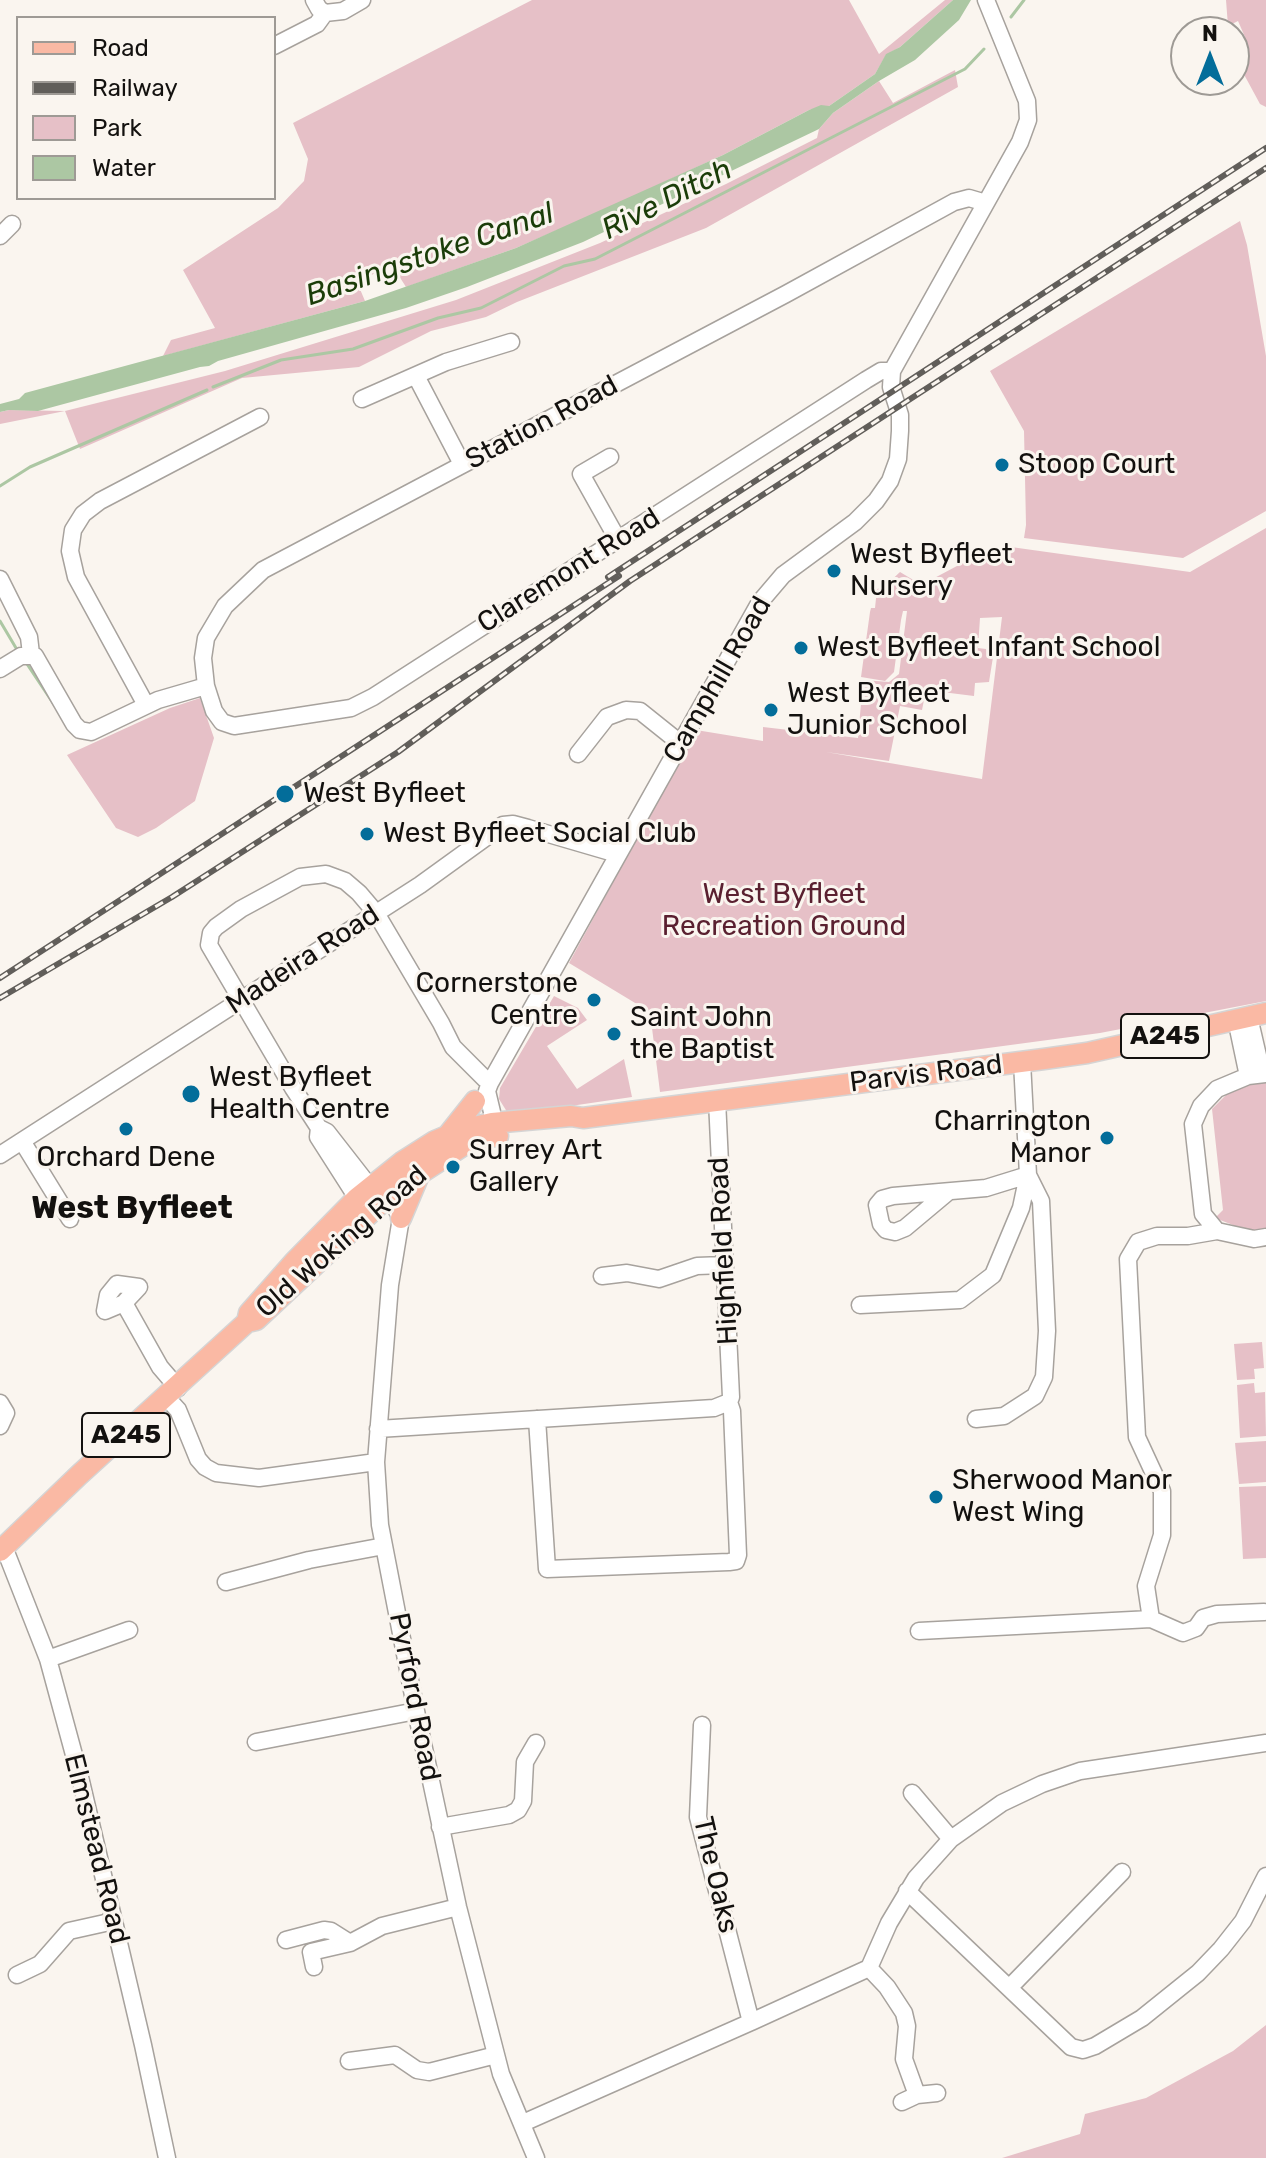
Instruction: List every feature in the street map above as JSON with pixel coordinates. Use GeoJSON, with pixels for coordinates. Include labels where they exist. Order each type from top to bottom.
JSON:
{"type":"FeatureCollection","features":[{"type":"Feature","properties":{"kind":"main road","name":"Parvis Road"},"geometry":{"type":"LineString","coordinates":[[485,1131],[571,1116],[583,1118],[1022,1062],[1099,1050],[1250,1017]]}},
{"type":"Feature","properties":{"kind":"main road"},"geometry":{"type":"LineString","coordinates":[[448,1135],[475,1101]]}},
{"type":"Feature","properties":{"kind":"main road","name":"Old Woking Road"},"geometry":{"type":"LineString","coordinates":[[372,1198],[402,1162],[448,1135],[485,1131]]}},
{"type":"Feature","properties":{"kind":"main road","name":"Old Woking Road"},"geometry":{"type":"LineString","coordinates":[[2,1549],[247,1322],[249,1313],[294,1262],[372,1198],[485,1131]]}},
{"type":"Feature","properties":{"kind":"main road"},"geometry":{"type":"LineString","coordinates":[[401,1221],[421,1171]]}},
{"type":"Feature","properties":{"kind":"street"},"geometry":{"type":"LineString","coordinates":[[276,45],[317,24],[320,6],[331,14],[362,0]]}},
{"type":"Feature","properties":{"kind":"street"},"geometry":{"type":"LineString","coordinates":[[892,371],[1023,135],[1029,110],[988,3]]}},
{"type":"Feature","properties":{"kind":"street","name":"Station Road"},"geometry":{"type":"LineString","coordinates":[[228,725],[217,717],[206,686],[203,658],[206,638],[217,617],[250,580],[269,567],[958,200],[969,198],[986,203]]}},
{"type":"Feature","properties":{"kind":"street"},"geometry":{"type":"LineString","coordinates":[[362,399],[446,362],[511,342]]}},
{"type":"Feature","properties":{"kind":"street","name":"Claremont Road"},"geometry":{"type":"LineString","coordinates":[[228,725],[351,708],[373,697],[866,380],[881,371],[892,371]]}},
{"type":"Feature","properties":{"kind":"street","name":"Camphill Road"},"geometry":{"type":"LineString","coordinates":[[475,1101],[477,1091],[490,1076],[743,632],[773,586],[783,575],[855,522],[884,490],[900,447],[900,415],[891,387],[892,371]]}},
{"type":"Feature","properties":{"kind":"street"},"geometry":{"type":"LineString","coordinates":[[416,376],[462,464]]}},
{"type":"Feature","properties":{"kind":"street"},"geometry":{"type":"LineString","coordinates":[[232,411],[241,427]]}},
{"type":"Feature","properties":{"kind":"street"},"geometry":{"type":"LineString","coordinates":[[146,705],[76,577],[70,556],[72,533],[83,514],[100,501],[260,417]]}},
{"type":"Feature","properties":{"kind":"street"},"geometry":{"type":"LineString","coordinates":[[610,457],[581,474],[618,540]]}},
{"type":"Feature","properties":{"kind":"street"},"geometry":{"type":"LineString","coordinates":[[0,579],[29,637],[31,654]]}},
{"type":"Feature","properties":{"kind":"street"},"geometry":{"type":"LineString","coordinates":[[0,669],[21,656],[31,654],[38,659],[74,724],[80,730],[95,732],[146,705],[206,686]]}},
{"type":"Feature","properties":{"kind":"street"},"geometry":{"type":"LineString","coordinates":[[582,744],[607,717],[626,710],[640,711],[680,743]]}},
{"type":"Feature","properties":{"kind":"street","name":"Madeira Road"},"geometry":{"type":"LineString","coordinates":[[0,1155],[376,913],[508,824],[617,854]]}},
{"type":"Feature","properties":{"kind":"street"},"geometry":{"type":"LineString","coordinates":[[401,1221],[372,1198],[327,1132],[319,1128],[208,940],[216,927],[241,909],[300,877],[326,874],[352,886],[376,913],[453,1047],[490,1076]]}},
{"type":"Feature","properties":{"kind":"street"},"geometry":{"type":"LineString","coordinates":[[1217,1231],[1203,1214],[1193,1124],[1201,1106],[1217,1089],[1259,1074],[1250,1017]]}},
{"type":"Feature","properties":{"kind":"street"},"geometry":{"type":"LineString","coordinates":[[860,1305],[960,1300],[993,1275],[1021,1208],[1028,1175],[1022,1062]]}},
{"type":"Feature","properties":{"kind":"street","name":"Camphill Road"},"geometry":{"type":"LineString","coordinates":[[485,1131],[490,1076]]}},
{"type":"Feature","properties":{"kind":"street","name":"Highfield Road"},"geometry":{"type":"LineString","coordinates":[[537,1419],[547,1569],[736,1561],[717,1100]]}},
{"type":"Feature","properties":{"kind":"street"},"geometry":{"type":"LineString","coordinates":[[475,1101],[485,1131]]}},
{"type":"Feature","properties":{"kind":"street"},"geometry":{"type":"LineString","coordinates":[[22,1141],[70,1219]]}},
{"type":"Feature","properties":{"kind":"street"},"geometry":{"type":"LineString","coordinates":[[948,1192],[1002,1185],[1028,1175]]}},
{"type":"Feature","properties":{"kind":"street"},"geometry":{"type":"LineString","coordinates":[[976,1419],[1004,1416],[1035,1396],[1044,1377],[1047,1331],[1041,1201],[1028,1175]]}},
{"type":"Feature","properties":{"kind":"street","name":"Pyrford Road"},"geometry":{"type":"LineString","coordinates":[[401,1221],[390,1285],[376,1462],[384,1546],[458,1907],[496,2055],[536,2158]]}},
{"type":"Feature","properties":{"kind":"street"},"geometry":{"type":"LineString","coordinates":[[1151,1619],[1146,1586],[1162,1535],[1162,1491],[1137,1437],[1128,1259],[1138,1242],[1148,1239],[1217,1231],[1254,1239],[1266,1237]]}},
{"type":"Feature","properties":{"kind":"street"},"geometry":{"type":"LineString","coordinates":[[602,1276],[627,1273],[659,1279],[697,1266],[724,1265]]}},
{"type":"Feature","properties":{"kind":"street"},"geometry":{"type":"LineString","coordinates":[[124,1303],[160,1367],[198,1459],[205,1467],[216,1473],[259,1478],[376,1462]]}},
{"type":"Feature","properties":{"kind":"street"},"geometry":{"type":"LineString","coordinates":[[378,1429],[714,1408],[729,1402]]}},
{"type":"Feature","properties":{"kind":"street"},"geometry":{"type":"LineString","coordinates":[[0,1403],[6,1413],[0,1426]]}},
{"type":"Feature","properties":{"kind":"street"},"geometry":{"type":"LineString","coordinates":[[234,1583],[309,1560],[384,1546]]}},
{"type":"Feature","properties":{"kind":"street","name":"Elmstead Road"},"geometry":{"type":"LineString","coordinates":[[2,1549],[48,1659],[80,1777],[167,2158]]}},
{"type":"Feature","properties":{"kind":"street"},"geometry":{"type":"LineString","coordinates":[[919,1631],[1151,1619],[1183,1633],[1196,1628],[1203,1618],[1217,1614],[1264,1612]]}},
{"type":"Feature","properties":{"kind":"street"},"geometry":{"type":"LineString","coordinates":[[48,1659],[129,1630]]}},
{"type":"Feature","properties":{"kind":"street"},"geometry":{"type":"LineString","coordinates":[[256,1742],[416,1711]]}},
{"type":"Feature","properties":{"kind":"street","name":"The Oaks"},"geometry":{"type":"LineString","coordinates":[[703,1725],[698,1817],[751,2022]]}},
{"type":"Feature","properties":{"kind":"street"},"geometry":{"type":"LineString","coordinates":[[523,2123],[869,1968],[907,1891],[951,1839],[1002,1803],[1080,1771],[1266,1743]]}},
{"type":"Feature","properties":{"kind":"street"},"geometry":{"type":"LineString","coordinates":[[440,1827],[509,1815],[518,1810],[523,1801],[527,1747]]}},
{"type":"Feature","properties":{"kind":"street"},"geometry":{"type":"LineString","coordinates":[[912,1793],[951,1839]]}},
{"type":"Feature","properties":{"kind":"street"},"geometry":{"type":"LineString","coordinates":[[1009,1988],[1122,1873]]}},
{"type":"Feature","properties":{"kind":"street"},"geometry":{"type":"LineString","coordinates":[[907,1891],[1071,2047],[1083,2050],[1142,2018],[1210,1961],[1243,1921],[1266,1876]]}},
{"type":"Feature","properties":{"kind":"street"},"geometry":{"type":"LineString","coordinates":[[314,1967],[311,1952],[350,1943],[382,1926],[458,1907]]}},
{"type":"Feature","properties":{"kind":"street"},"geometry":{"type":"LineString","coordinates":[[17,1975],[40,1964],[69,1931],[114,1921]]}},
{"type":"Feature","properties":{"kind":"street"},"geometry":{"type":"LineString","coordinates":[[286,1940],[324,1930],[350,1943]]}},
{"type":"Feature","properties":{"kind":"street"},"geometry":{"type":"LineString","coordinates":[[869,1968],[887,1987],[904,2013],[907,2026],[904,2059],[909,2098],[937,2093]]}},
{"type":"Feature","properties":{"kind":"street"},"geometry":{"type":"LineString","coordinates":[[356,2064],[395,2055],[417,2070],[429,2072],[496,2055]]}},
{"type":"Feature","properties":{"kind":"green space"},"geometry":{"type":"Polygon","coordinates":[[[532,0],[849,0],[879,54],[945,0],[953,0],[900,47],[886,55],[875,74],[829,106],[809,110],[723,155],[599,212],[516,248],[406,287],[392,265],[357,282],[365,301],[163,356],[171,340],[215,328],[183,270],[278,208],[304,181],[308,159],[293,123],[532,0]]]}},
{"type":"Feature","properties":{"kind":"green space"},"geometry":{"type":"Polygon","coordinates":[[[1226,0],[1266,0],[1266,107],[1260,104],[1250,86],[1250,16],[1227,16],[1226,0]]]}},
{"type":"Feature","properties":{"kind":"green space"},"geometry":{"type":"Polygon","coordinates":[[[955,70],[958,87],[706,228],[486,317],[431,331],[359,367],[242,378],[80,449],[65,411],[225,371],[456,300],[600,243],[817,138],[819,129],[833,113],[879,81],[893,103],[955,70]]]}},
{"type":"Feature","properties":{"kind":"green space"},"geometry":{"type":"Polygon","coordinates":[[[1240,221],[1266,356],[1266,511],[1183,558],[1024,538],[1024,431],[990,371],[1240,221]]]}},
{"type":"Feature","properties":{"kind":"green space"},"geometry":{"type":"Polygon","coordinates":[[[9,410],[65,411],[0,424],[0,412],[9,410]]]}},
{"type":"Feature","properties":{"kind":"green space","name":"West Byfleet Recreation Ground"},"geometry":{"type":"Polygon","coordinates":[[[1266,528],[1266,1001],[1100,1033],[660,1092],[650,1012],[569,963],[696,730],[763,741],[763,727],[858,738],[863,680],[889,682],[899,674],[907,611],[903,611],[901,620],[894,672],[885,681],[861,677],[870,612],[871,608],[875,608],[877,589],[884,587],[900,572],[925,583],[987,550],[998,552],[1008,566],[1011,547],[1190,572],[1266,528]],[[1002,617],[980,618],[978,648],[986,649],[993,657],[989,682],[975,683],[974,696],[926,690],[922,710],[900,706],[889,761],[826,752],[982,779],[1002,617]]]}},
{"type":"Feature","properties":{"kind":"green space"},"geometry":{"type":"Polygon","coordinates":[[[200,698],[214,738],[195,801],[138,837],[116,828],[67,755],[170,708],[200,698]]]}},
{"type":"Feature","properties":{"kind":"green space"},"geometry":{"type":"Polygon","coordinates":[[[554,996],[578,1008],[587,1020],[547,1046],[577,1089],[624,1059],[632,1097],[509,1115],[499,1099],[500,1088],[554,996]]]}},
{"type":"Feature","properties":{"kind":"green space"},"geometry":{"type":"Polygon","coordinates":[[[1266,1080],[1266,1232],[1256,1234],[1215,1218],[1223,1210],[1212,1109],[1229,1092],[1251,1081],[1266,1080]]]}},
{"type":"Feature","properties":{"kind":"green space"},"geometry":{"type":"Polygon","coordinates":[[[1262,1342],[1264,1368],[1254,1369],[1255,1379],[1237,1380],[1234,1344],[1262,1342]]]}},
{"type":"Feature","properties":{"kind":"green space"},"geometry":{"type":"Polygon","coordinates":[[[1254,1383],[1255,1393],[1265,1392],[1266,1436],[1240,1438],[1237,1385],[1254,1383]]]}},
{"type":"Feature","properties":{"kind":"green space"},"geometry":{"type":"Polygon","coordinates":[[[1266,1441],[1266,1482],[1239,1484],[1235,1443],[1266,1441]]]}},
{"type":"Feature","properties":{"kind":"green space"},"geometry":{"type":"Polygon","coordinates":[[[1266,1486],[1266,1558],[1243,1559],[1239,1487],[1266,1486]]]}},
{"type":"Feature","properties":{"kind":"green space"},"geometry":{"type":"Polygon","coordinates":[[[1266,2025],[1266,2158],[1002,2158],[1080,2134],[1085,2114],[1146,2098],[1233,2051],[1266,2025]]]}},
{"type":"Feature","properties":{"kind":"water","name":"Basingstoke Canal"},"geometry":{"type":"Polygon","coordinates":[[[953,0],[971,0],[959,20],[915,60],[833,113],[819,129],[583,242],[406,308],[209,366],[38,411],[0,412],[0,404],[19,399],[25,393],[365,301],[516,248],[723,155],[809,110],[821,105],[829,106],[875,74],[886,54],[900,47],[953,0]]]}},
{"type":"Feature","properties":{"kind":"waterway","name":"Rive Ditch"},"geometry":{"type":"LineString","coordinates":[[1011,17],[1024,0]]}},
{"type":"Feature","properties":{"kind":"waterway","name":"Rive Ditch"},"geometry":{"type":"LineString","coordinates":[[213,387],[281,360],[353,349],[438,318],[481,308],[564,266],[595,259],[965,69],[984,49]]}},
{"type":"Feature","properties":{"kind":"waterway","name":"Rive Ditch"},"geometry":{"type":"LineString","coordinates":[[0,486],[30,467],[207,390]]}},
{"type":"Feature","properties":{"kind":"waterway"},"geometry":{"type":"LineString","coordinates":[[0,621],[16,648]]}},
{"type":"Feature","properties":{"kind":"waterway"},"geometry":{"type":"LineString","coordinates":[[27,664],[55,706]]}},
{"type":"Feature","properties":{"kind":"railway"},"geometry":{"type":"LineString","coordinates":[[608,577],[1266,148]]}},
{"type":"Feature","properties":{"kind":"railway"},"geometry":{"type":"LineString","coordinates":[[0,998],[172,897],[398,752],[630,581],[1266,168]]}},
{"type":"Feature","properties":{"kind":"railway"},"geometry":{"type":"LineString","coordinates":[[0,978],[619,576]]}},
{"type":"Feature","properties":{"kind":"place","name":"Stoop Court"},"geometry":{"type":"Point","coordinates":[1002,465]}},
{"type":"Feature","properties":{"kind":"place","name":"West Byfleet Nursery"},"geometry":{"type":"Point","coordinates":[834,571]}},
{"type":"Feature","properties":{"kind":"place","name":"West Byfleet Infant School"},"geometry":{"type":"Point","coordinates":[801,648]}},
{"type":"Feature","properties":{"kind":"place","name":"West Byfleet Junior School"},"geometry":{"type":"Point","coordinates":[771,710]}},
{"type":"Feature","properties":{"kind":"place","name":"West Byfleet"},"geometry":{"type":"Point","coordinates":[285,794]}},
{"type":"Feature","properties":{"kind":"place","name":"West Byfleet Social Club"},"geometry":{"type":"Point","coordinates":[367,834]}},
{"type":"Feature","properties":{"kind":"place","name":"Cornerstone Centre"},"geometry":{"type":"Point","coordinates":[594,1000]}},
{"type":"Feature","properties":{"kind":"place","name":"Saint John the Baptist"},"geometry":{"type":"Point","coordinates":[614,1034]}},
{"type":"Feature","properties":{"kind":"place","name":"West Byfleet Health Centre"},"geometry":{"type":"Point","coordinates":[191,1094]}},
{"type":"Feature","properties":{"kind":"place","name":"Orchard Dene"},"geometry":{"type":"Point","coordinates":[126,1129]}},
{"type":"Feature","properties":{"kind":"place","name":"Charrington Manor"},"geometry":{"type":"Point","coordinates":[1107,1138]}},
{"type":"Feature","properties":{"kind":"place","name":"Surrey Art Gallery"},"geometry":{"type":"Point","coordinates":[453,1167]}},
{"type":"Feature","properties":{"kind":"place","name":"Sherwood Manor West Wing"},"geometry":{"type":"Point","coordinates":[936,1497]}},
{"type":"Feature","properties":{"kind":"district","name":"West Byfleet"},"geometry":{"type":"Point","coordinates":[132,1209]}}]}
